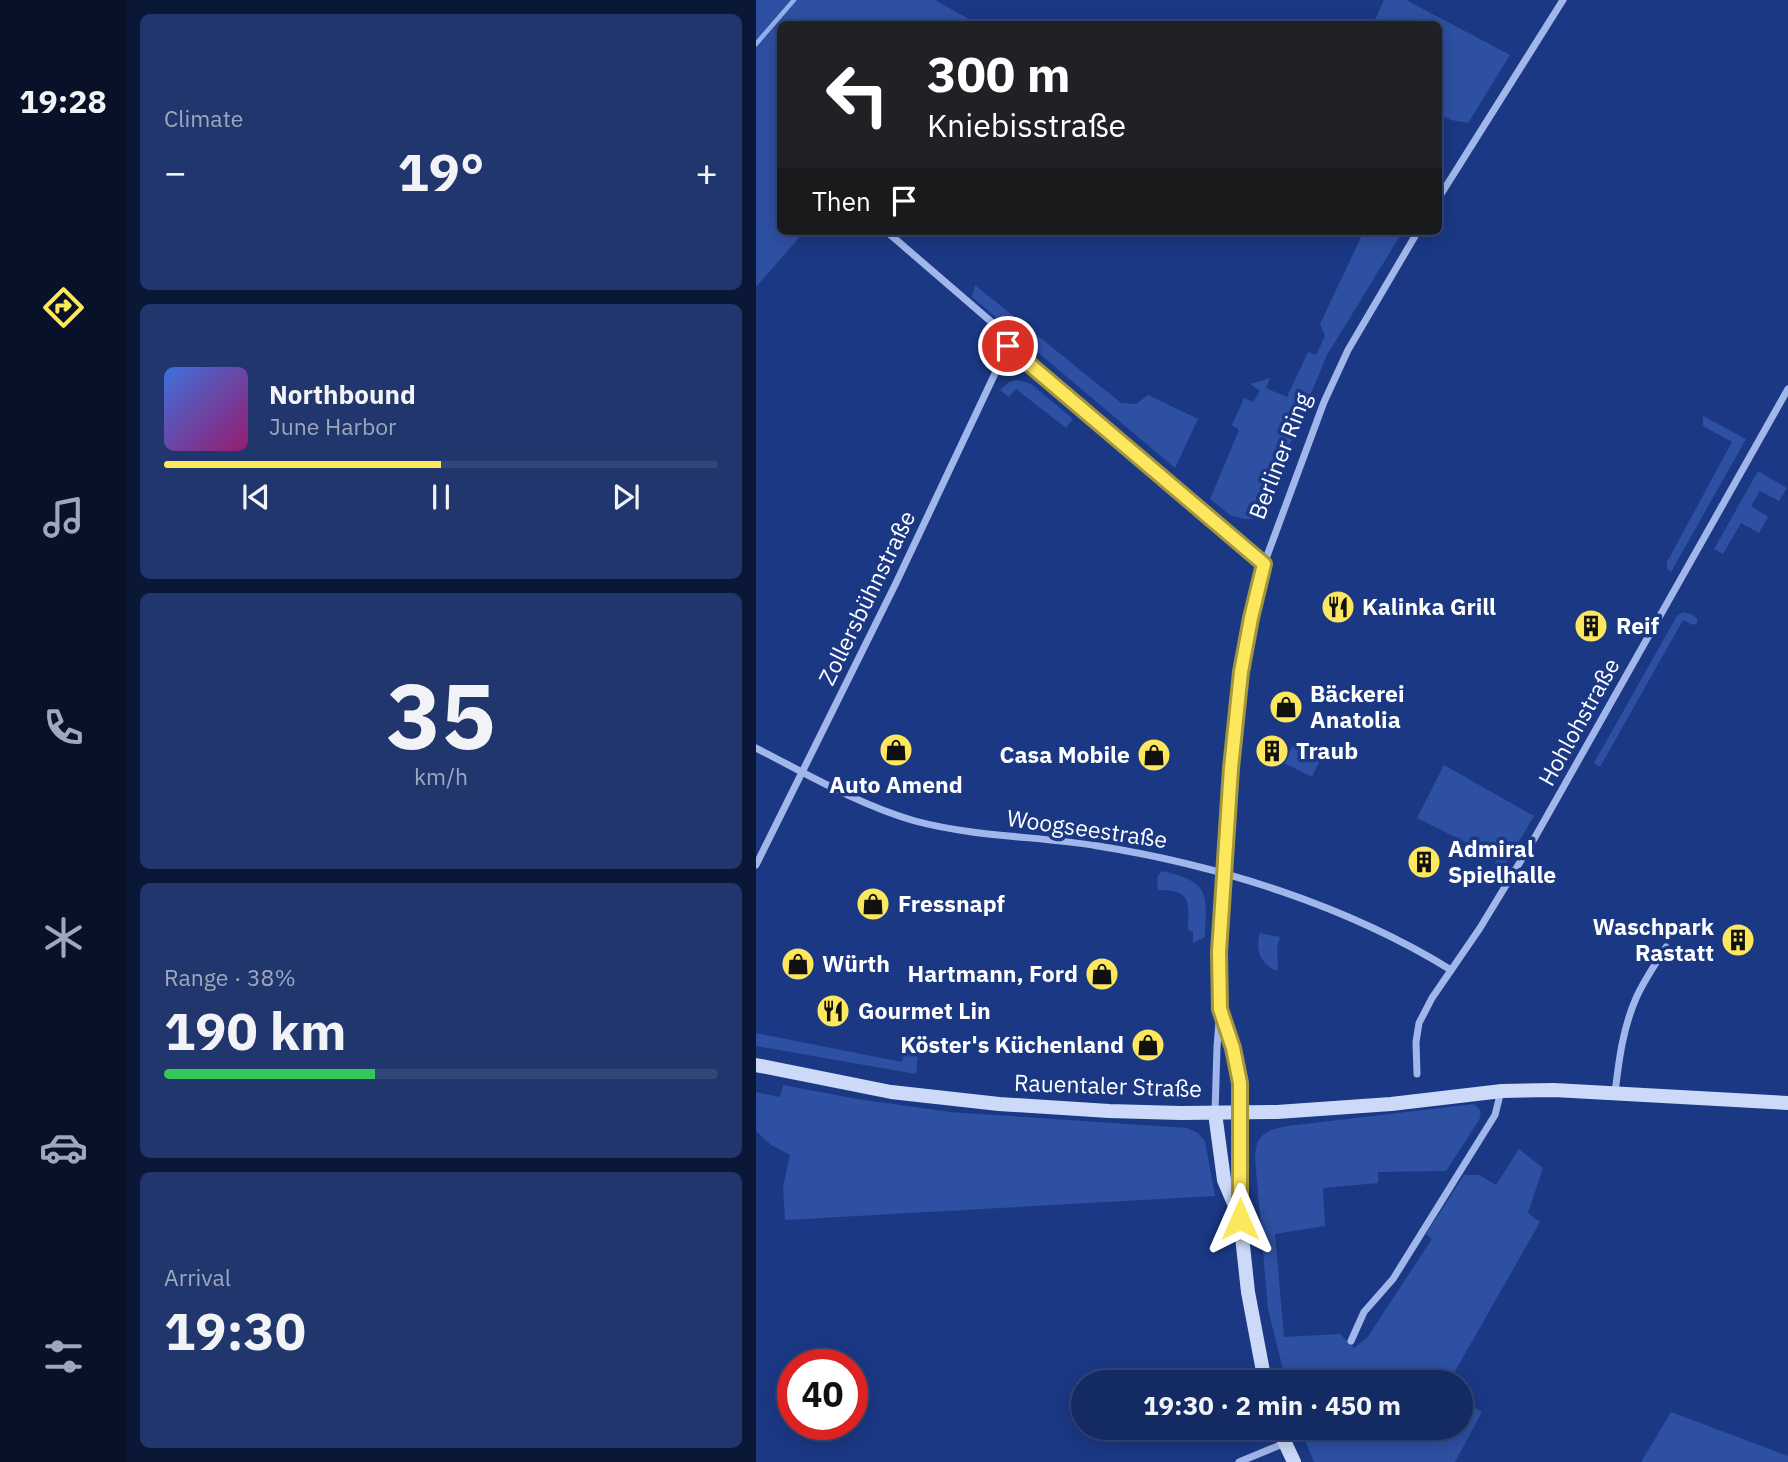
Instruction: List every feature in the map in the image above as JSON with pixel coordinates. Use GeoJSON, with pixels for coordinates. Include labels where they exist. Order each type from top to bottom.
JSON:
{"type":"FeatureCollection","features":[{"type":"Feature","properties":{"kind":"street"},"geometry":{"type":"LineString","coordinates":[[1442,193],[1563,0]]}},
{"type":"Feature","properties":{"kind":"street"},"geometry":{"type":"LineString","coordinates":[[891,235],[995,325],[1008,346],[1264,564]]}},
{"type":"Feature","properties":{"kind":"street","name":"Berliner Ring"},"geometry":{"type":"LineString","coordinates":[[1240,1219],[1224,1180],[1215,1113],[1223,875],[1241,672],[1264,564],[1324,402],[1348,350],[1416,235]]}},
{"type":"Feature","properties":{"kind":"street","name":"Zollersbühnstraße"},"geometry":{"type":"LineString","coordinates":[[756,865],[908,559],[1008,346]]}},
{"type":"Feature","properties":{"kind":"street","name":"Hohlohstraße"},"geometry":{"type":"LineString","coordinates":[[1417,1074],[1416,1041],[1419,1023],[1432,998],[1534,839],[1788,389]]}},
{"type":"Feature","properties":{"kind":"street","name":"Woogseestraße"},"geometry":{"type":"LineString","coordinates":[[756,748],[851,796],[912,820],[964,832],[1096,845],[1153,856],[1281,892],[1415,948],[1451,970]]}},
{"type":"Feature","properties":{"kind":"street"},"geometry":{"type":"LineString","coordinates":[[1615,1094],[1627,1022],[1638,994],[1666,947]]}},
{"type":"Feature","properties":{"kind":"street","name":"Berliner Ring"},"geometry":{"type":"LineString","coordinates":[[1220,1009],[1233,1048],[1240,1083],[1240,1219],[1248,1292],[1263,1370]]}},
{"type":"Feature","properties":{"kind":"street","name":"Rauentaler Straße"},"geometry":{"type":"LineString","coordinates":[[756,1065],[891,1091],[999,1104],[1108,1111],[1241,1112],[1391,1104],[1502,1091],[1554,1090],[1788,1103]]}},
{"type":"Feature","properties":{"kind":"street"},"geometry":{"type":"LineString","coordinates":[[1351,1341],[1364,1312],[1393,1279],[1495,1115],[1502,1091]]}},
{"type":"Feature","properties":{"kind":"street"},"geometry":{"type":"LineString","coordinates":[[1284,1440],[1294,1462]]}},
{"type":"Feature","properties":{"kind":"street"},"geometry":{"type":"LineString","coordinates":[[1239,1462],[1285,1443]]}},
{"type":"Feature","properties":{"kind":"shaded area"},"geometry":{"type":"Polygon","coordinates":[[[756,0],[935,0],[969,19],[777,21],[777,235],[802,235],[756,287],[756,0]]]}},
{"type":"Feature","properties":{"kind":"shaded area"},"geometry":{"type":"Polygon","coordinates":[[[1384,0],[1406,0],[1510,55],[1468,123],[1451,120],[1442,116],[1442,21],[1374,21],[1384,0]]]}},
{"type":"Feature","properties":{"kind":"shaded area"},"geometry":{"type":"Polygon","coordinates":[[[1362,235],[1401,235],[1327,355],[1282,463],[1266,512],[1256,519],[1230,515],[1210,499],[1239,430],[1232,425],[1244,398],[1253,402],[1260,391],[1250,384],[1270,378],[1266,388],[1287,397],[1308,352],[1316,355],[1325,336],[1320,324],[1362,235]]]}},
{"type":"Feature","properties":{"kind":"shaded area"},"geometry":{"type":"Polygon","coordinates":[[[975,285],[1121,403],[1136,404],[1148,395],[1198,419],[1175,468],[972,297],[975,285]]]}},
{"type":"Feature","properties":{"kind":"shaded area"},"geometry":{"type":"Polygon","coordinates":[[[1018,380],[1031,384],[1073,419],[1066,428],[1016,389],[1009,397],[1000,390],[1009,382],[1018,380]]]}},
{"type":"Feature","properties":{"kind":"shaded area"},"geometry":{"type":"Polygon","coordinates":[[[1703,416],[1746,439],[1671,572],[1667,569],[1667,562],[1732,442],[1703,426],[1703,416]]]}},
{"type":"Feature","properties":{"kind":"shaded area"},"geometry":{"type":"Polygon","coordinates":[[[1758,471],[1787,488],[1779,501],[1760,491],[1751,506],[1768,517],[1759,533],[1741,523],[1723,554],[1714,549],[1758,471]]]}},
{"type":"Feature","properties":{"kind":"shaded area"},"geometry":{"type":"Polygon","coordinates":[[[1683,612],[1693,615],[1697,623],[1693,625],[1683,620],[1600,767],[1594,763],[1677,616],[1683,612]]]}},
{"type":"Feature","properties":{"kind":"shaded area"},"geometry":{"type":"Polygon","coordinates":[[[1295,741],[1322,756],[1312,777],[1284,763],[1295,741]]]}},
{"type":"Feature","properties":{"kind":"shaded area"},"geometry":{"type":"Polygon","coordinates":[[[1444,765],[1534,816],[1497,878],[1490,874],[1497,858],[1417,818],[1444,765]]]}},
{"type":"Feature","properties":{"kind":"shaded area"},"geometry":{"type":"Polygon","coordinates":[[[1162,871],[1189,880],[1202,892],[1206,910],[1205,937],[1193,943],[1193,932],[1188,930],[1188,905],[1182,895],[1158,890],[1157,877],[1162,871]]]}},
{"type":"Feature","properties":{"kind":"shaded area"},"geometry":{"type":"Polygon","coordinates":[[[1260,933],[1280,937],[1277,947],[1277,971],[1266,964],[1260,955],[1260,933]]]}},
{"type":"Feature","properties":{"kind":"shaded area"},"geometry":{"type":"Polygon","coordinates":[[[756,1033],[902,1062],[905,1050],[918,1053],[916,1074],[756,1046],[756,1033]]]}},
{"type":"Feature","properties":{"kind":"shaded area"},"geometry":{"type":"Polygon","coordinates":[[[783,1085],[950,1112],[1187,1128],[1198,1133],[1205,1141],[1215,1196],[785,1220],[783,1187],[790,1155],[771,1145],[756,1131],[756,1092],[780,1097],[783,1085]]]}},
{"type":"Feature","properties":{"kind":"shaded area"},"geometry":{"type":"Polygon","coordinates":[[[1474,1104],[1480,1111],[1479,1120],[1446,1171],[1378,1172],[1378,1183],[1323,1188],[1325,1226],[1275,1234],[1284,1337],[1340,1334],[1354,1348],[1367,1338],[1432,1239],[1426,1234],[1464,1175],[1479,1175],[1496,1185],[1519,1149],[1543,1168],[1528,1213],[1540,1222],[1456,1370],[1283,1370],[1268,1309],[1255,1158],[1257,1143],[1264,1134],[1288,1126],[1474,1104]]]}},
{"type":"Feature","properties":{"kind":"shaded area"},"geometry":{"type":"Polygon","coordinates":[[[1473,1407],[1482,1412],[1473,1429],[1473,1407]]]}},
{"type":"Feature","properties":{"kind":"shaded area"},"geometry":{"type":"Polygon","coordinates":[[[1671,1412],[1788,1456],[1788,1462],[1641,1462],[1671,1412]]]}},
{"type":"Feature","properties":{"kind":"shaded area"},"geometry":{"type":"Polygon","coordinates":[[[1305,1440],[1467,1440],[1455,1462],[1314,1462],[1305,1440]]]}},
{"type":"Feature","properties":{"kind":"waterway"},"geometry":{"type":"LineString","coordinates":[[756,44],[794,0]]}},
{"type":"Feature","properties":{"kind":"place","name":"Kalinka Grill"},"geometry":{"type":"Point","coordinates":[1338,607]}},
{"type":"Feature","properties":{"kind":"place","name":"Reif"},"geometry":{"type":"Point","coordinates":[1591,626]}},
{"type":"Feature","properties":{"kind":"place","name":"Bäckerei Anatolia"},"geometry":{"type":"Point","coordinates":[1286,707]}},
{"type":"Feature","properties":{"kind":"place","name":"Auto Amend"},"geometry":{"type":"Point","coordinates":[896,750]}},
{"type":"Feature","properties":{"kind":"place","name":"Traub"},"geometry":{"type":"Point","coordinates":[1272,751]}},
{"type":"Feature","properties":{"kind":"place","name":"Casa Mobile"},"geometry":{"type":"Point","coordinates":[1154,755]}},
{"type":"Feature","properties":{"kind":"place","name":"Admiral Spielhalle"},"geometry":{"type":"Point","coordinates":[1424,862]}},
{"type":"Feature","properties":{"kind":"place","name":"Fressnapf"},"geometry":{"type":"Point","coordinates":[873,904]}},
{"type":"Feature","properties":{"kind":"place","name":"Waschpark Rastatt"},"geometry":{"type":"Point","coordinates":[1738,940]}},
{"type":"Feature","properties":{"kind":"place","name":"Würth"},"geometry":{"type":"Point","coordinates":[798,964]}},
{"type":"Feature","properties":{"kind":"place","name":"Hartmann, Ford"},"geometry":{"type":"Point","coordinates":[1102,974]}},
{"type":"Feature","properties":{"kind":"place","name":"Gourmet Lin"},"geometry":{"type":"Point","coordinates":[833,1011]}},
{"type":"Feature","properties":{"kind":"place","name":"Köster's Küchenland"},"geometry":{"type":"Point","coordinates":[1148,1045]}},
{"type":"Feature","properties":{"kind":"route"},"geometry":{"type":"LineString","coordinates":[[1008,346],[1264,564],[1241,672],[1231,768],[1219,952],[1220,1009],[1233,1048],[1240,1083],[1240,1219]]}}]}
